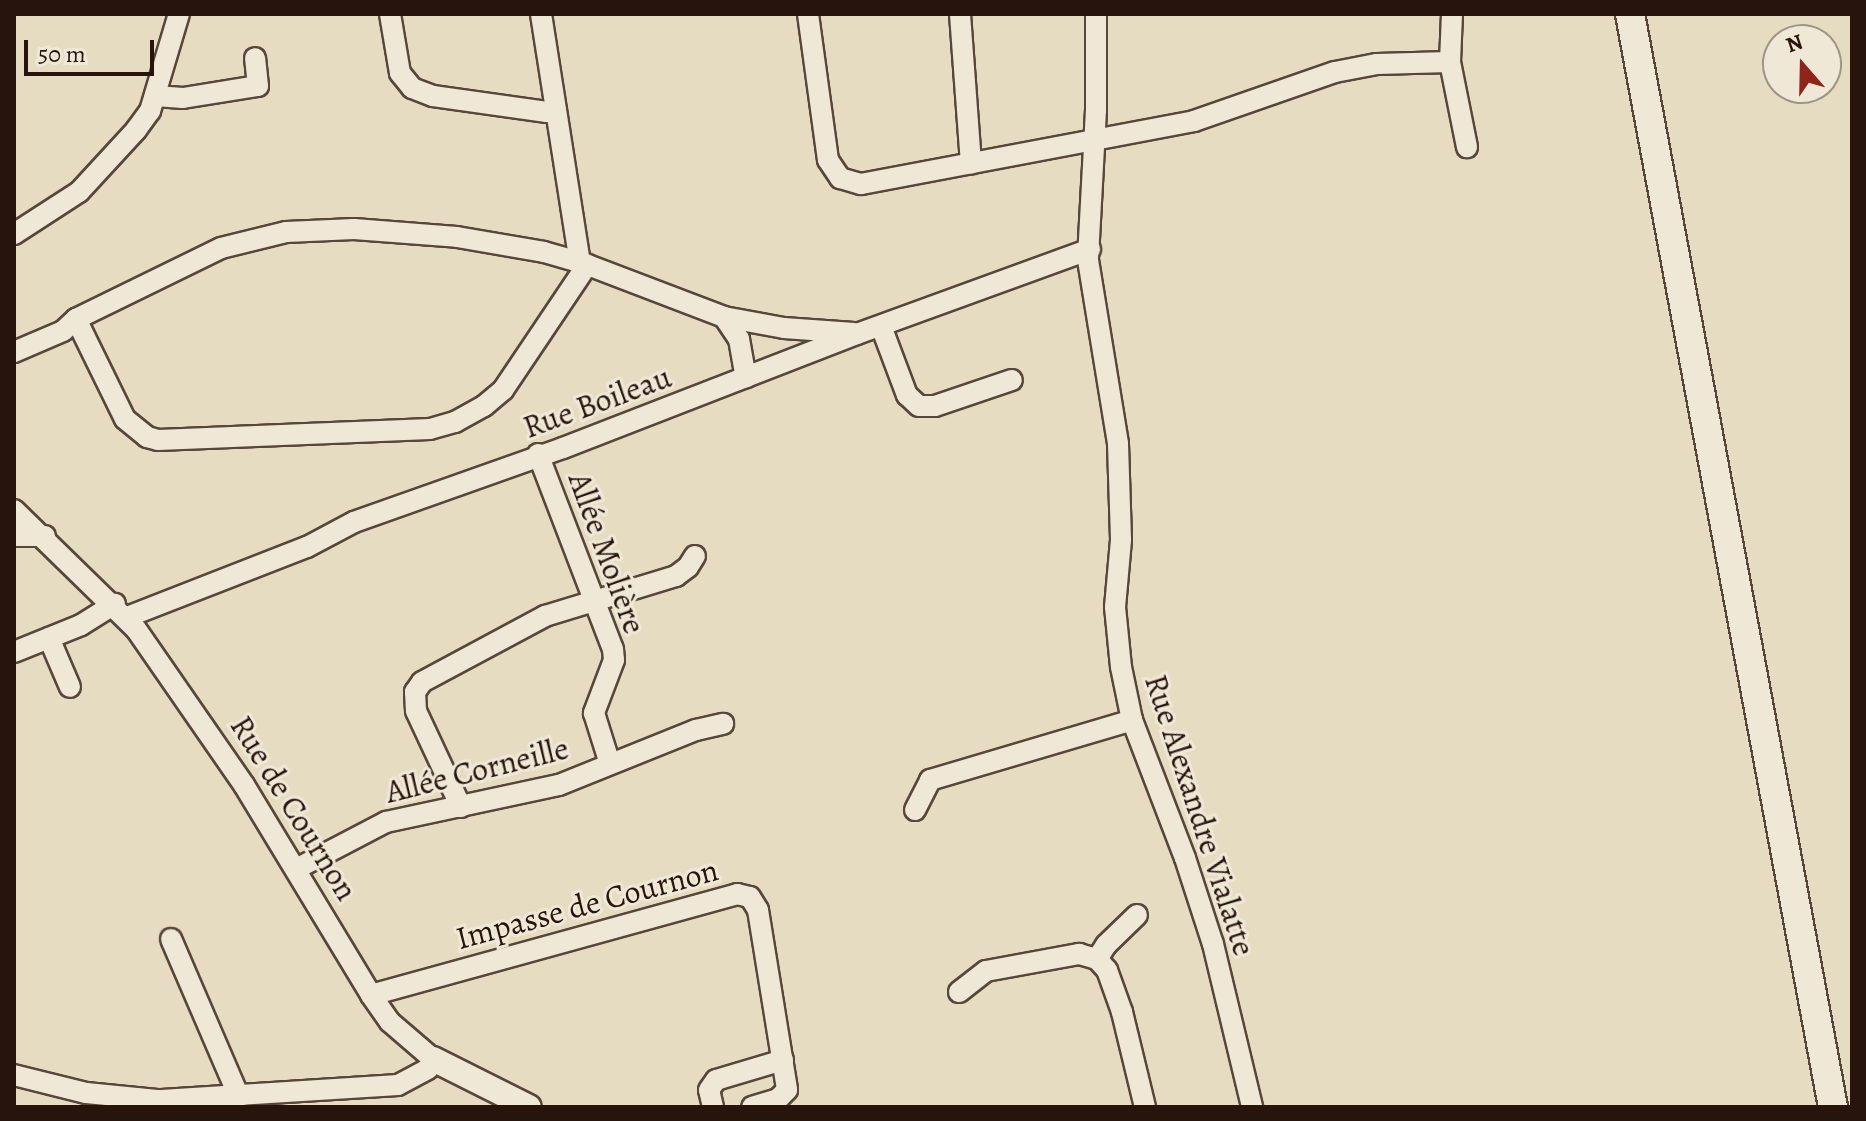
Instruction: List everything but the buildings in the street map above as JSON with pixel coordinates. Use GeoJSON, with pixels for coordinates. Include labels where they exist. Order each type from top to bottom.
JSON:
{"type":"FeatureCollection","features":[{"type":"Feature","properties":{"kind":"main road"},"geometry":{"type":"LineString","coordinates":[[1630,14],[1833,1107]]}},
{"type":"Feature","properties":{"kind":"street"},"geometry":{"type":"LineString","coordinates":[[14,234],[53,211],[98,174],[136,130],[150,111],[179,14]]}},
{"type":"Feature","properties":{"kind":"street"},"geometry":{"type":"LineString","coordinates":[[390,14],[400,73],[412,88],[433,96],[547,112],[556,110]]}},
{"type":"Feature","properties":{"kind":"street"},"geometry":{"type":"LineString","coordinates":[[76,319],[125,419],[134,431],[158,440],[430,429],[455,422],[484,406],[503,390],[584,264],[542,14]]}},
{"type":"Feature","properties":{"kind":"street"},"geometry":{"type":"LineString","coordinates":[[808,14],[828,160],[840,178],[861,184],[1194,121],[1335,72],[1377,64],[1450,62]]}},
{"type":"Feature","properties":{"kind":"street"},"geometry":{"type":"LineString","coordinates":[[960,14],[971,164]]}},
{"type":"Feature","properties":{"kind":"street","name":"Rue Alexandre Vialatte"},"geometry":{"type":"LineString","coordinates":[[1096,14],[1088,260],[1118,444],[1121,540],[1117,639],[1132,720],[1185,858],[1213,944],[1252,1107]]}},
{"type":"Feature","properties":{"kind":"street"},"geometry":{"type":"LineString","coordinates":[[1452,14],[1450,62],[1467,147]]}},
{"type":"Feature","properties":{"kind":"street"},"geometry":{"type":"LineString","coordinates":[[155,96],[183,98],[258,86],[255,58]]}},
{"type":"Feature","properties":{"kind":"street"},"geometry":{"type":"LineString","coordinates":[[14,352],[63,331],[76,319],[221,248],[286,232],[354,229],[444,235],[544,252],[724,317],[784,328],[857,334]]}},
{"type":"Feature","properties":{"kind":"street","name":"Rue Boileau"},"geometry":{"type":"LineString","coordinates":[[14,652],[121,611],[307,547],[354,522],[538,454],[577,443],[857,334],[1090,249]]}},
{"type":"Feature","properties":{"kind":"street"},"geometry":{"type":"LineString","coordinates":[[724,317],[739,339],[746,377]]}},
{"type":"Feature","properties":{"kind":"street"},"geometry":{"type":"LineString","coordinates":[[881,326],[907,395],[919,406],[935,406],[1012,380]]}},
{"type":"Feature","properties":{"kind":"street"},"geometry":{"type":"LineString","coordinates":[[784,328],[790,343],[786,361]]}},
{"type":"Feature","properties":{"kind":"street","name":"Allée Molière"},"geometry":{"type":"LineString","coordinates":[[538,454],[614,660],[594,713],[610,764]]}},
{"type":"Feature","properties":{"kind":"street","name":"Rue de Cournon"},"geometry":{"type":"LineString","coordinates":[[14,510],[121,611],[223,754],[390,1022],[433,1059],[529,1107]]}},
{"type":"Feature","properties":{"kind":"street"},"geometry":{"type":"LineString","coordinates":[[14,536],[45,536]]}},
{"type":"Feature","properties":{"kind":"street"},"geometry":{"type":"LineString","coordinates":[[461,807],[416,711],[415,692],[432,676],[529,623],[593,600],[676,576],[688,567],[695,556]]}},
{"type":"Feature","properties":{"kind":"street"},"geometry":{"type":"LineString","coordinates":[[49,638],[70,687]]}},
{"type":"Feature","properties":{"kind":"street"},"geometry":{"type":"LineString","coordinates":[[915,810],[930,780],[1132,720]]}},
{"type":"Feature","properties":{"kind":"street","name":"Allée Corneille"},"geometry":{"type":"LineString","coordinates":[[296,869],[386,822],[559,785],[696,730],[723,724]]}},
{"type":"Feature","properties":{"kind":"street","name":"Impasse de Cournon"},"geometry":{"type":"LineString","coordinates":[[371,995],[737,894],[750,897],[758,910],[787,1090],[778,1099],[752,1107]]}},
{"type":"Feature","properties":{"kind":"street"},"geometry":{"type":"LineString","coordinates":[[1097,959],[1106,945],[1137,915]]}},
{"type":"Feature","properties":{"kind":"street"},"geometry":{"type":"LineString","coordinates":[[171,939],[239,1097]]}},
{"type":"Feature","properties":{"kind":"street"},"geometry":{"type":"LineString","coordinates":[[959,992],[986,971],[1079,954],[1097,959],[1107,970],[1122,1012],[1145,1107]]}},
{"type":"Feature","properties":{"kind":"street"},"geometry":{"type":"LineString","coordinates":[[14,1075],[86,1100],[239,1097],[398,1085],[428,1069],[433,1059]]}},
{"type":"Feature","properties":{"kind":"street"},"geometry":{"type":"LineString","coordinates":[[713,1107],[709,1090],[716,1080],[783,1060]]}}]}
